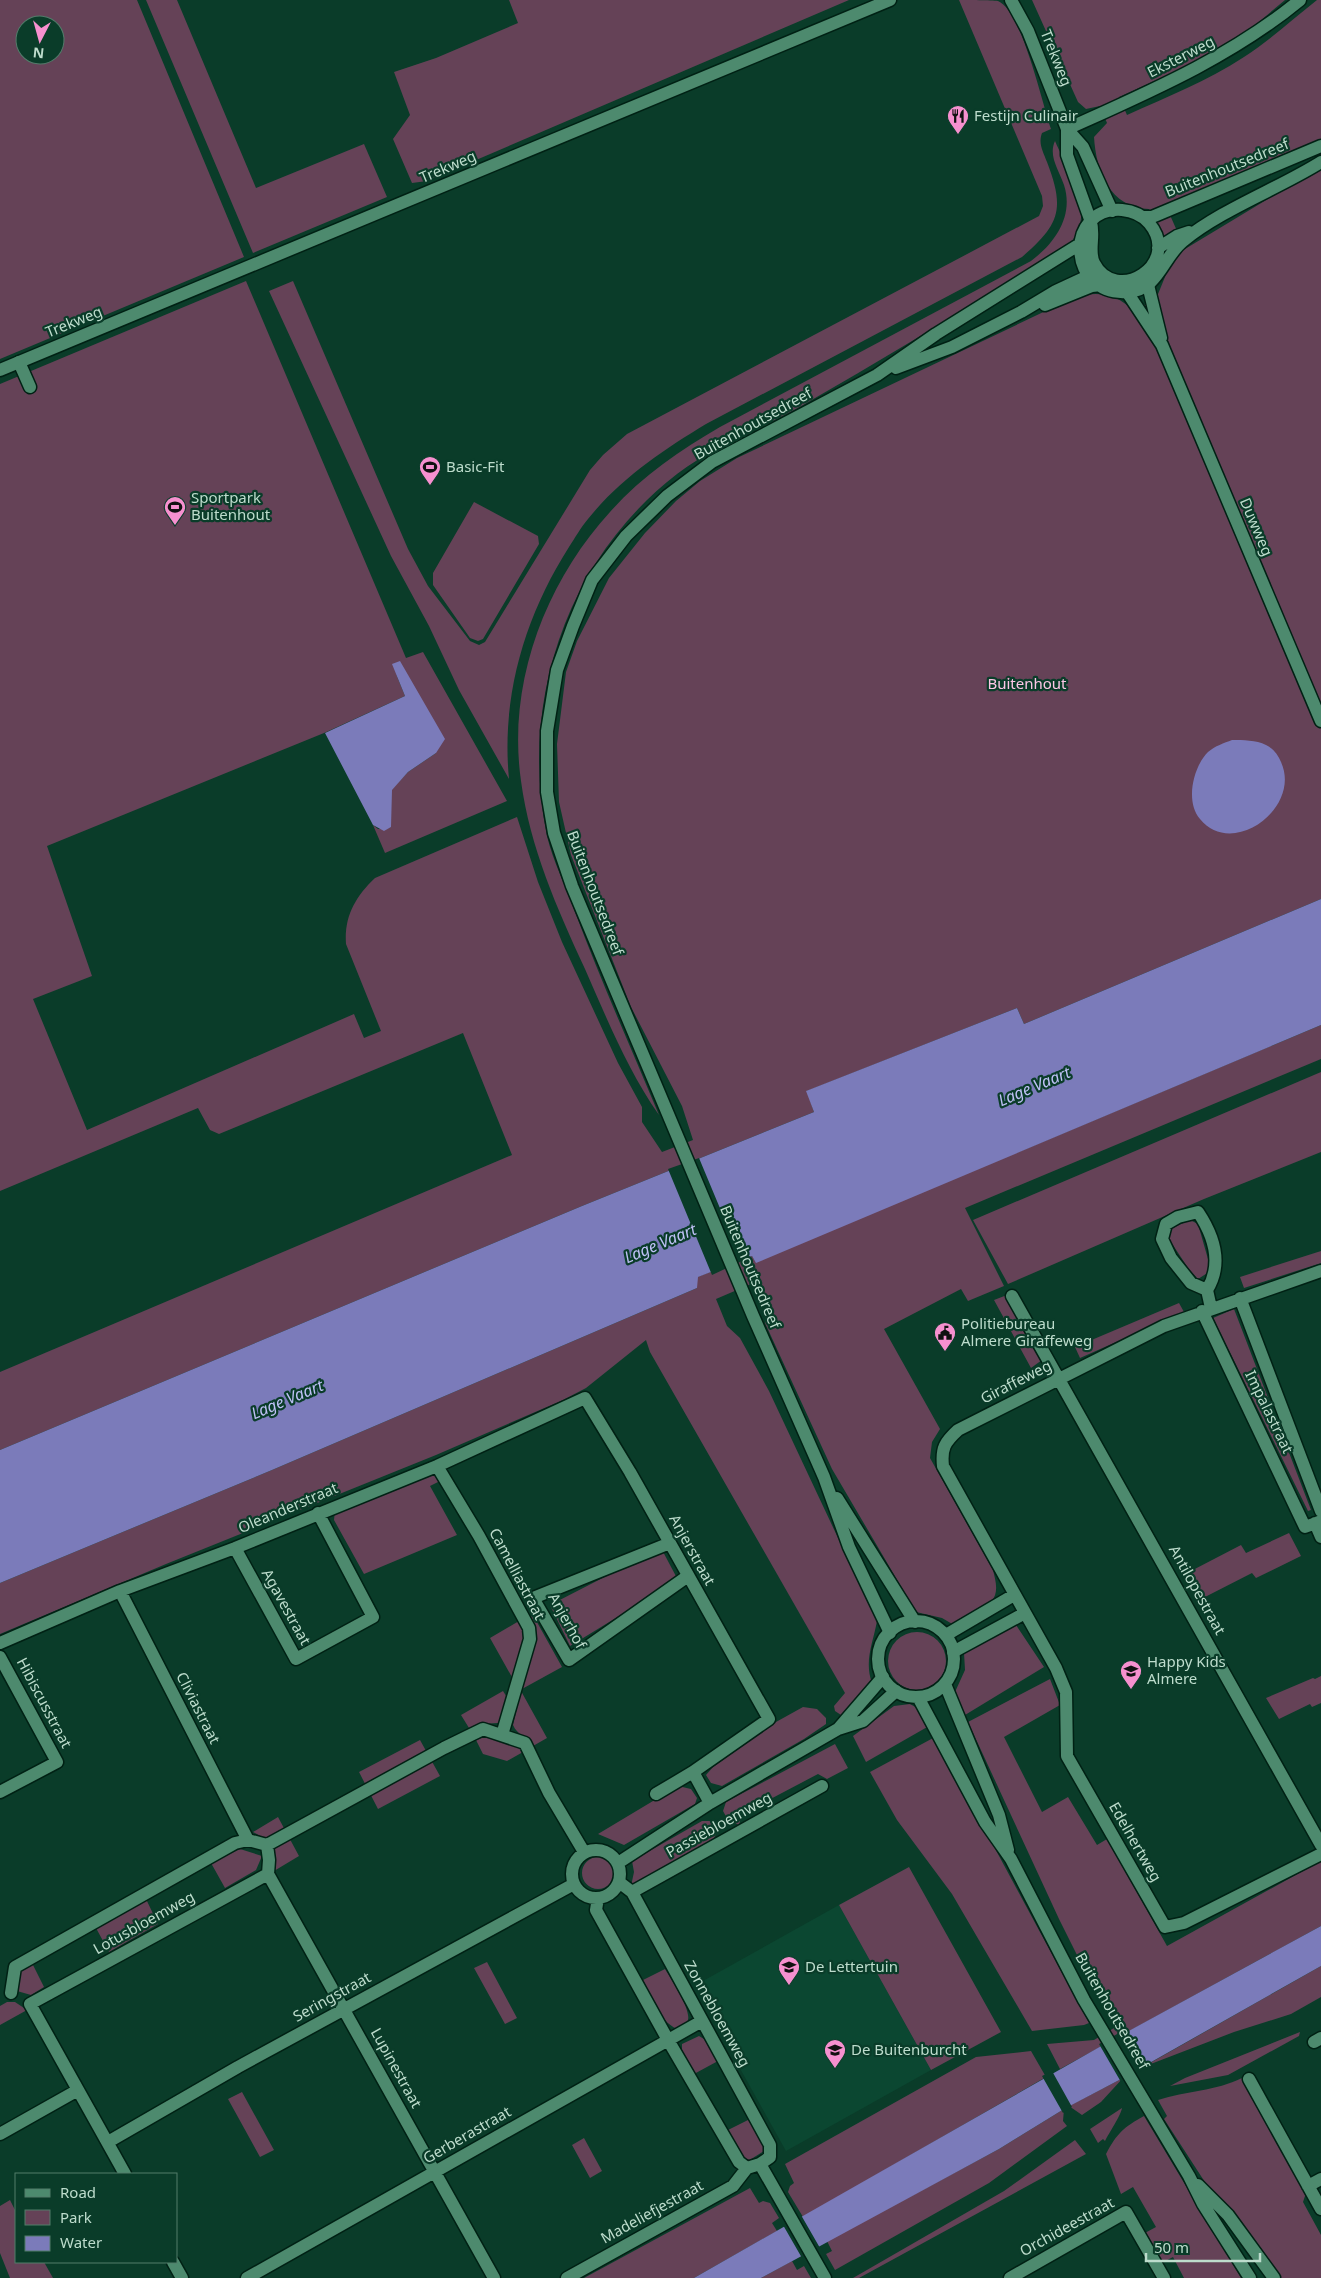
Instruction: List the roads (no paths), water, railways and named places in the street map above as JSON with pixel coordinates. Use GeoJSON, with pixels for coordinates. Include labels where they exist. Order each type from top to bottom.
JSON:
{"type":"FeatureCollection","features":[{"type":"Feature","properties":{"kind":"street","name":"Trekweg"},"geometry":{"type":"LineString","coordinates":[[0,370],[890,0]]}},
{"type":"Feature","properties":{"kind":"street","name":"Trekweg"},"geometry":{"type":"LineString","coordinates":[[1011,0],[1028,31],[1067,129],[1083,147],[1112,210]]}},
{"type":"Feature","properties":{"kind":"street","name":"Eksterweg"},"geometry":{"type":"LineString","coordinates":[[1067,129],[1174,80],[1233,48],[1300,0]]}},
{"type":"Feature","properties":{"kind":"street","name":"Trekweg"},"geometry":{"type":"LineString","coordinates":[[1067,129],[1067,154],[1091,222]]}},
{"type":"Feature","properties":{"kind":"street","name":"Buitenhoutsedreef"},"geometry":{"type":"LineString","coordinates":[[1144,217],[1152,216],[1321,146]]}},
{"type":"Feature","properties":{"kind":"street"},"geometry":{"type":"LineString","coordinates":[[1091,222],[1094,232],[1092,259],[1102,280],[1109,289],[1127,292],[1147,279],[1160,274],[1167,260],[1182,242],[1199,229],[1321,162]]}},
{"type":"Feature","properties":{"kind":"street"},"geometry":{"type":"LineString","coordinates":[[1112,210],[1128,211],[1144,217],[1154,231],[1158,248],[1147,279],[1139,278],[1122,281],[1090,277],[1082,265],[1080,244],[1084,232],[1091,222],[1112,210]]}},
{"type":"Feature","properties":{"kind":"street"},"geometry":{"type":"LineString","coordinates":[[1158,248],[1178,236],[1199,229]]}},
{"type":"Feature","properties":{"kind":"street","name":"Buitenhoutsedreef"},"geometry":{"type":"LineString","coordinates":[[890,1633],[849,1547],[824,1477],[753,1316],[572,886],[554,833],[547,792],[547,731],[557,670],[572,626],[592,580],[626,536],[667,496],[712,462],[877,375],[936,334],[1080,244]]}},
{"type":"Feature","properties":{"kind":"street","name":"Buitenhoutsedreef"},"geometry":{"type":"LineString","coordinates":[[877,375],[952,347],[1021,312],[1056,291],[1090,277]]}},
{"type":"Feature","properties":{"kind":"street","name":"Duwweg"},"geometry":{"type":"LineString","coordinates":[[1147,279],[1162,346]]}},
{"type":"Feature","properties":{"kind":"street","name":"Buitenhoutsedreef"},"geometry":{"type":"LineString","coordinates":[[1021,312],[1092,286],[1102,280]]}},
{"type":"Feature","properties":{"kind":"street","name":"Duwweg"},"geometry":{"type":"LineString","coordinates":[[1127,292],[1162,346],[1321,721]]}},
{"type":"Feature","properties":{"kind":"street"},"geometry":{"type":"LineString","coordinates":[[19,362],[30,387]]}},
{"type":"Feature","properties":{"kind":"street"},"geometry":{"type":"LineString","coordinates":[[1198,1212],[1209,1229],[1217,1258],[1214,1278],[1207,1290],[1190,1283],[1171,1258],[1162,1239],[1166,1224],[1178,1217],[1198,1212]]}},
{"type":"Feature","properties":{"kind":"street","name":"Giraffeweg"},"geometry":{"type":"LineString","coordinates":[[1014,1595],[943,1466],[941,1452],[946,1441],[958,1430],[1164,1326],[1321,1271]]}},
{"type":"Feature","properties":{"kind":"street","name":"Impalastraat"},"geometry":{"type":"LineString","coordinates":[[1207,1290],[1207,1310],[1321,1537]]}},
{"type":"Feature","properties":{"kind":"street","name":"Antilopestraat"},"geometry":{"type":"LineString","coordinates":[[1012,1296],[1057,1379],[1181,1593],[1321,1845]]}},
{"type":"Feature","properties":{"kind":"street","name":"Impalastraat"},"geometry":{"type":"LineString","coordinates":[[1240,1298],[1321,1511]]}},
{"type":"Feature","properties":{"kind":"street","name":"Oleanderstraat"},"geometry":{"type":"LineString","coordinates":[[0,1643],[120,1592],[437,1466],[585,1398]]}},
{"type":"Feature","properties":{"kind":"street","name":"Anjerstraat"},"geometry":{"type":"LineString","coordinates":[[585,1398],[630,1472],[768,1719],[693,1772]]}},
{"type":"Feature","properties":{"kind":"street","name":"Camelliastraat"},"geometry":{"type":"LineString","coordinates":[[437,1466],[479,1536],[530,1628],[530,1639],[502,1734]]}},
{"type":"Feature","properties":{"kind":"street","name":"Buitenhoutsedreef"},"geometry":{"type":"LineString","coordinates":[[824,1477],[915,1622]]}},
{"type":"Feature","properties":{"kind":"street","name":"Agavestraat"},"geometry":{"type":"LineString","coordinates":[[234,1548],[296,1660],[374,1617],[318,1513]]}},
{"type":"Feature","properties":{"kind":"street","name":"Anjerhof"},"geometry":{"type":"LineString","coordinates":[[670,1543],[533,1598],[569,1660],[688,1576]]}},
{"type":"Feature","properties":{"kind":"street","name":"Cliviastraat"},"geometry":{"type":"LineString","coordinates":[[120,1592],[248,1840]]}},
{"type":"Feature","properties":{"kind":"street"},"geometry":{"type":"LineString","coordinates":[[946,1635],[1014,1595]]}},
{"type":"Feature","properties":{"kind":"street","name":"Edelhertweg"},"geometry":{"type":"LineString","coordinates":[[1014,1595],[1056,1668],[1066,1692],[1067,1756],[1165,1927],[1184,1923],[1321,1854]]}},
{"type":"Feature","properties":{"kind":"street"},"geometry":{"type":"LineString","coordinates":[[954,1652],[1025,1613]]}},
{"type":"Feature","properties":{"kind":"street"},"geometry":{"type":"LineString","coordinates":[[915,1622],[926,1623],[946,1635],[954,1652],[951,1674],[945,1684],[934,1693],[918,1697],[896,1692],[883,1677],[878,1662],[881,1646],[890,1633],[901,1625],[915,1622]]}},
{"type":"Feature","properties":{"kind":"street","name":"Hibiscusstraat"},"geometry":{"type":"LineString","coordinates":[[0,1657],[57,1762],[0,1792]]}},
{"type":"Feature","properties":{"kind":"street","name":"Passiebloemweg"},"geometry":{"type":"LineString","coordinates":[[838,1729],[883,1677]]}},
{"type":"Feature","properties":{"kind":"street","name":"Buitenhoutsedreef"},"geometry":{"type":"LineString","coordinates":[[945,1684],[999,1815],[1011,1860]]}},
{"type":"Feature","properties":{"kind":"street","name":"Passiebloemweg"},"geometry":{"type":"LineString","coordinates":[[618,1862],[710,1802],[838,1729],[864,1721],[896,1692]]}},
{"type":"Feature","properties":{"kind":"street","name":"Buitenhoutsedreef"},"geometry":{"type":"LineString","coordinates":[[918,1697],[985,1822],[1011,1860],[1084,2000],[1189,2176],[1203,2204],[1250,2278]]}},
{"type":"Feature","properties":{"kind":"street"},"geometry":{"type":"LineString","coordinates":[[248,1840],[267,1845],[444,1748],[483,1730],[502,1734],[525,1743],[549,1793],[584,1852]]}},
{"type":"Feature","properties":{"kind":"street"},"geometry":{"type":"LineString","coordinates":[[656,1794],[693,1772]]}},
{"type":"Feature","properties":{"kind":"street","name":"Passiebloemweg"},"geometry":{"type":"LineString","coordinates":[[693,1772],[710,1802]]}},
{"type":"Feature","properties":{"kind":"street","name":"Passiebloemweg"},"geometry":{"type":"LineString","coordinates":[[632,1892],[822,1786]]}},
{"type":"Feature","properties":{"kind":"street","name":"Lotusbloemweg"},"geometry":{"type":"LineString","coordinates":[[248,1840],[235,1844],[15,1967],[5,1996],[30,2004],[268,1874]]}},
{"type":"Feature","properties":{"kind":"street"},"geometry":{"type":"LineString","coordinates":[[267,1845],[268,1874]]}},
{"type":"Feature","properties":{"kind":"street"},"geometry":{"type":"LineString","coordinates":[[600,1850],[613,1856],[618,1862],[621,1875],[619,1882],[611,1893],[598,1898],[584,1895],[574,1884],[572,1870],[574,1863],[584,1852],[600,1850]]}},
{"type":"Feature","properties":{"kind":"street","name":"Lupinestraat"},"geometry":{"type":"LineString","coordinates":[[268,1874],[345,2008],[494,2278]]}},
{"type":"Feature","properties":{"kind":"street","name":"Zonnebloemweg"},"geometry":{"type":"LineString","coordinates":[[619,1882],[632,1892],[770,2145],[770,2157],[760,2164]]}},
{"type":"Feature","properties":{"kind":"street","name":"Seringstraat"},"geometry":{"type":"LineString","coordinates":[[108,2142],[345,2008],[574,1884]]}},
{"type":"Feature","properties":{"kind":"street"},"geometry":{"type":"LineString","coordinates":[[598,1898],[596,1910],[668,2040],[739,2162],[747,2168],[760,2164],[825,2278]]}},
{"type":"Feature","properties":{"kind":"street"},"geometry":{"type":"LineString","coordinates":[[30,2004],[124,2173]]}},
{"type":"Feature","properties":{"kind":"street","name":"Gerberastraat"},"geometry":{"type":"LineString","coordinates":[[247,2278],[702,2021]]}},
{"type":"Feature","properties":{"kind":"street"},"geometry":{"type":"LineString","coordinates":[[1249,2080],[1321,2210]]}},
{"type":"Feature","properties":{"kind":"street"},"geometry":{"type":"LineString","coordinates":[[0,2134],[78,2090]]}},
{"type":"Feature","properties":{"kind":"street","name":"Madeliefjestraat"},"geometry":{"type":"LineString","coordinates":[[567,2278],[734,2186],[747,2168]]}},
{"type":"Feature","properties":{"kind":"street","name":"Buitenhoutsedreef"},"geometry":{"type":"LineString","coordinates":[[1189,2176],[1228,2215],[1274,2278]]}},
{"type":"Feature","properties":{"kind":"street"},"geometry":{"type":"LineString","coordinates":[[1308,2186],[1321,2179]]}},
{"type":"Feature","properties":{"kind":"street","name":"Orchideestraat"},"geometry":{"type":"LineString","coordinates":[[1010,2278],[1126,2212],[1164,2278]]}},
{"type":"Feature","properties":{"kind":"street"},"geometry":{"type":"LineString","coordinates":[[174,2263],[182,2278]]}},
{"type":"Feature","properties":{"kind":"water"},"geometry":{"type":"Polygon","coordinates":[[[400,661],[445,739],[436,753],[408,772],[392,790],[391,827],[384,831],[373,825],[325,733],[405,696],[392,664],[400,661]]]}},
{"type":"Feature","properties":{"kind":"water"},"geometry":{"type":"Polygon","coordinates":[[[1232,740],[1254,741],[1271,748],[1281,762],[1285,779],[1282,796],[1273,811],[1260,823],[1245,831],[1229,833],[1214,830],[1200,819],[1195,812],[1192,794],[1195,775],[1203,758],[1214,748],[1232,740]]]}},
{"type":"Feature","properties":{"kind":"water","name":"Lage Vaart"},"geometry":{"type":"Polygon","coordinates":[[[1321,899],[1321,1025],[756,1263],[752,1256],[698,1277],[697,1288],[272,1470],[0,1583],[0,1450],[582,1206],[814,1112],[806,1091],[1017,1008],[1024,1024],[1321,899]]]}},
{"type":"Feature","properties":{"kind":"water"},"geometry":{"type":"Polygon","coordinates":[[[1321,1926],[1321,1966],[1123,2078],[1064,2109],[999,2149],[761,2278],[694,2278],[1103,2045],[1321,1926]]]}},
{"type":"Feature","properties":{"kind":"place","name":"Festijn Culinair"},"geometry":{"type":"Point","coordinates":[958,135]}},
{"type":"Feature","properties":{"kind":"place","name":"Basic-Fit"},"geometry":{"type":"Point","coordinates":[430,486]}},
{"type":"Feature","properties":{"kind":"place","name":"Sportpark Buitenhout"},"geometry":{"type":"Point","coordinates":[175,526]}},
{"type":"Feature","properties":{"kind":"place","name":"Politiebureau Almere Giraffeweg"},"geometry":{"type":"Point","coordinates":[945,1352]}},
{"type":"Feature","properties":{"kind":"place","name":"Happy Kids Almere"},"geometry":{"type":"Point","coordinates":[1131,1690]}},
{"type":"Feature","properties":{"kind":"place","name":"De Lettertuin"},"geometry":{"type":"Point","coordinates":[789,1986]}},
{"type":"Feature","properties":{"kind":"place","name":"De Buitenburcht"},"geometry":{"type":"Point","coordinates":[835,2069]}},
{"type":"Feature","properties":{"kind":"park label","name":"Buitenhout"},"geometry":{"type":"Point","coordinates":[1027,684]}}]}
